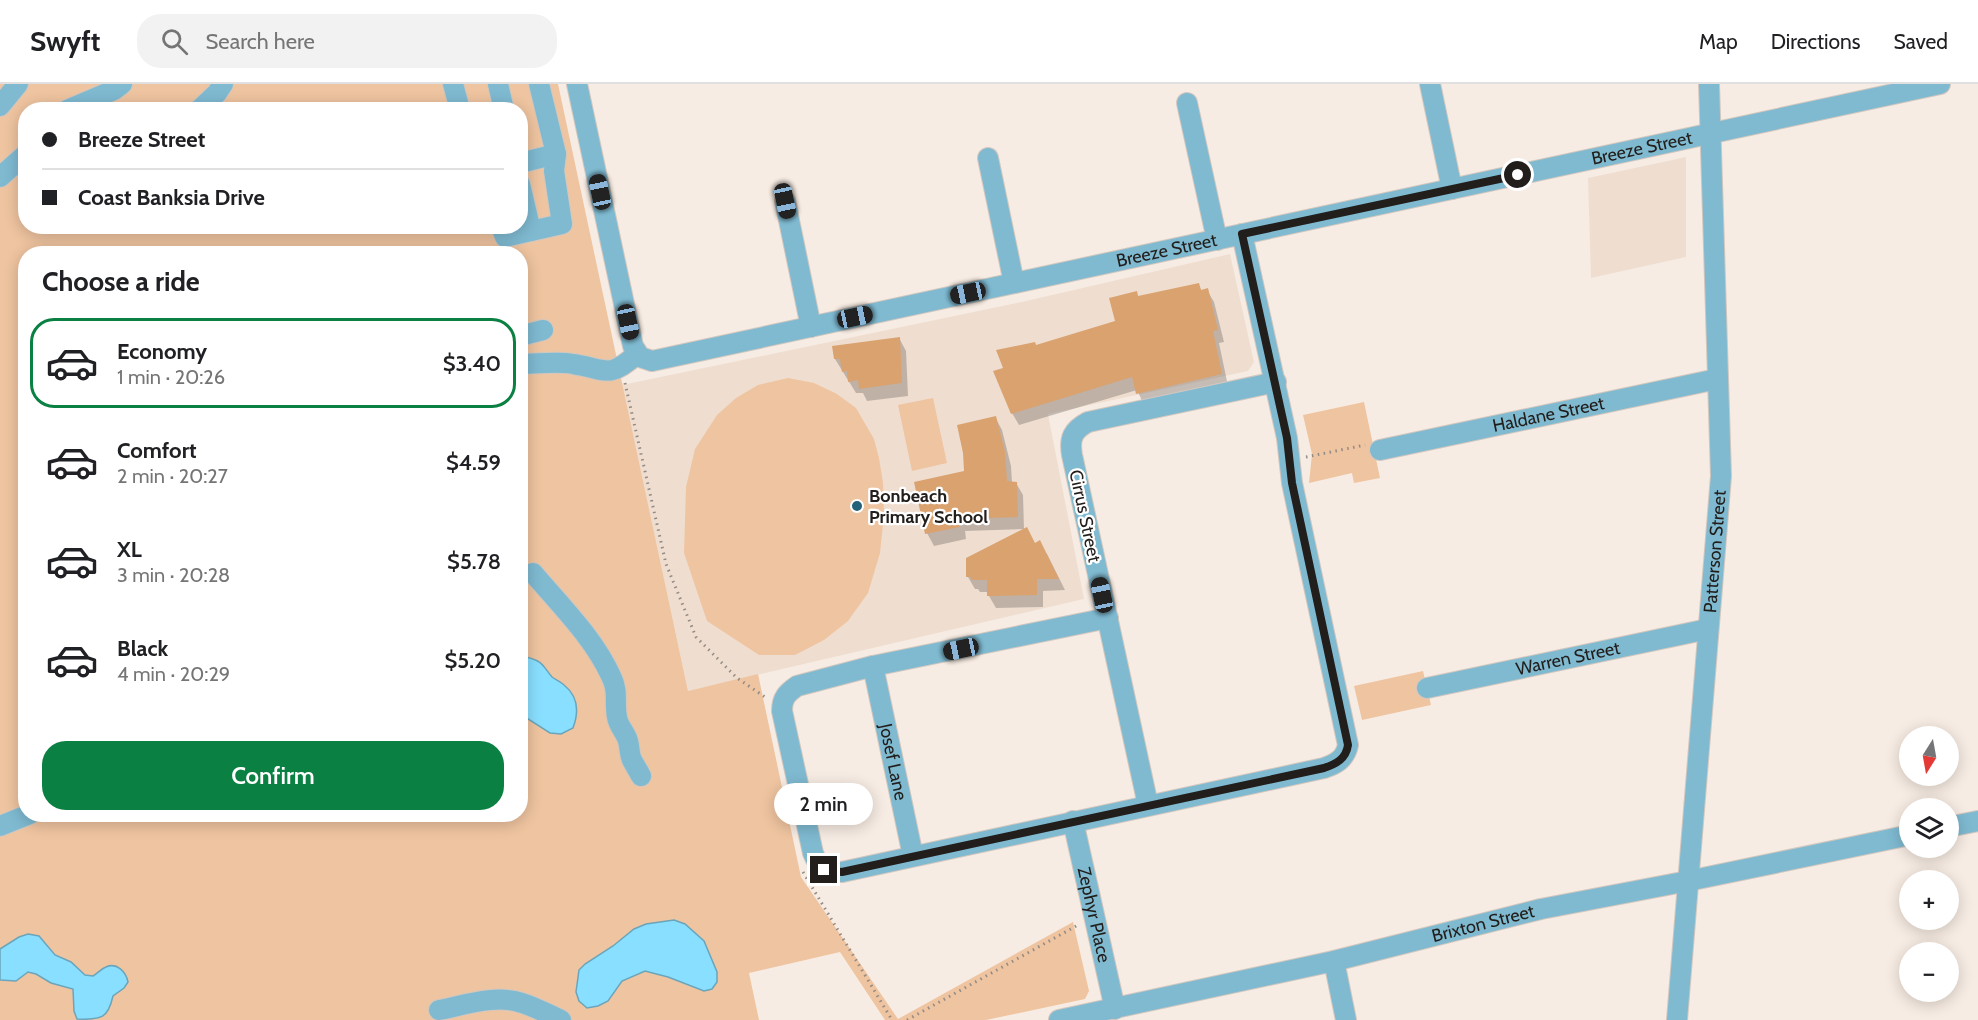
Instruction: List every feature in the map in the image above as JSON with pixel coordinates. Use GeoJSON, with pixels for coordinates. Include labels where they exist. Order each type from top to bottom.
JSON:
{"type":"FeatureCollection","features":[{"type":"Feature","properties":{"kind":"street"},"geometry":{"type":"LineString","coordinates":[[86,102],[114,90],[122,84]]}},
{"type":"Feature","properties":{"kind":"street"},"geometry":{"type":"LineString","coordinates":[[207,102],[223,84]]}},
{"type":"Feature","properties":{"kind":"street"},"geometry":{"type":"LineString","coordinates":[[453,84],[458,102]]}},
{"type":"Feature","properties":{"kind":"street"},"geometry":{"type":"LineString","coordinates":[[498,84],[502,102]]}},
{"type":"Feature","properties":{"kind":"street"},"geometry":{"type":"LineString","coordinates":[[528,232],[562,224],[554,171],[556,154],[539,84]]}},
{"type":"Feature","properties":{"kind":"street"},"geometry":{"type":"LineString","coordinates":[[528,364],[574,364],[610,371],[639,356],[633,346],[577,84]]}},
{"type":"Feature","properties":{"kind":"street"},"geometry":{"type":"LineString","coordinates":[[1430,84],[1452,189]]}},
{"type":"Feature","properties":{"kind":"street","name":"Patterson Street"},"geometry":{"type":"LineString","coordinates":[[1677,1020],[1721,476],[1709,84]]}},
{"type":"Feature","properties":{"kind":"street","name":"Breeze Street"},"geometry":{"type":"LineString","coordinates":[[639,356],[652,361],[1940,84]]}},
{"type":"Feature","properties":{"kind":"street"},"geometry":{"type":"LineString","coordinates":[[0,106],[5,103],[10,89]]}},
{"type":"Feature","properties":{"kind":"street"},"geometry":{"type":"LineString","coordinates":[[1187,103],[1217,240]]}},
{"type":"Feature","properties":{"kind":"street"},"geometry":{"type":"LineString","coordinates":[[528,161],[556,154]]}},
{"type":"Feature","properties":{"kind":"street"},"geometry":{"type":"LineString","coordinates":[[988,158],[1014,283]]}},
{"type":"Feature","properties":{"kind":"street"},"geometry":{"type":"LineString","coordinates":[[0,177],[18,161]]}},
{"type":"Feature","properties":{"kind":"street"},"geometry":{"type":"LineString","coordinates":[[785,201],[812,327]]}},
{"type":"Feature","properties":{"kind":"street"},"geometry":{"type":"LineString","coordinates":[[528,218],[531,231]]}},
{"type":"Feature","properties":{"kind":"street"},"geometry":{"type":"LineString","coordinates":[[504,234],[505,237],[518,234]]}},
{"type":"Feature","properties":{"kind":"street"},"geometry":{"type":"LineString","coordinates":[[1108,618],[873,666],[797,686],[788,691],[784,697],[782,711],[813,853],[819,866],[824,870],[842,872],[1324,768],[1335,764],[1344,756],[1348,745],[1292,483],[1291,458],[1276,382],[1242,234]]}},
{"type":"Feature","properties":{"kind":"street"},"geometry":{"type":"LineString","coordinates":[[528,334],[543,330]]}},
{"type":"Feature","properties":{"kind":"street","name":"Haldane Street"},"geometry":{"type":"LineString","coordinates":[[1380,450],[1717,379]]}},
{"type":"Feature","properties":{"kind":"street","name":"Cirrus Street"},"geometry":{"type":"LineString","coordinates":[[1148,805],[1072,455],[1070,444],[1072,435],[1077,428],[1088,422],[1276,382]]}},
{"type":"Feature","properties":{"kind":"street"},"geometry":{"type":"LineString","coordinates":[[533,573],[556,601],[569,612],[612,678],[617,694],[617,719],[628,739],[632,760],[641,777]]}},
{"type":"Feature","properties":{"kind":"street","name":"Warren Street"},"geometry":{"type":"LineString","coordinates":[[1427,688],[1708,629]]}},
{"type":"Feature","properties":{"kind":"street","name":"Josef Lane"},"geometry":{"type":"LineString","coordinates":[[873,666],[913,856]]}},
{"type":"Feature","properties":{"kind":"street"},"geometry":{"type":"LineString","coordinates":[[0,826],[18,819]]}},
{"type":"Feature","properties":{"kind":"street","name":"Zephyr Place"},"geometry":{"type":"LineString","coordinates":[[1074,821],[1115,1009]]}},
{"type":"Feature","properties":{"kind":"street"},"geometry":{"type":"LineString","coordinates":[[1959,825],[1978,821]]}},
{"type":"Feature","properties":{"kind":"street","name":"Brixton Street"},"geometry":{"type":"LineString","coordinates":[[1059,1020],[1334,961],[1541,909],[1899,837]]}},
{"type":"Feature","properties":{"kind":"street"},"geometry":{"type":"LineString","coordinates":[[1334,961],[1347,1020]]}},
{"type":"Feature","properties":{"kind":"street"},"geometry":{"type":"LineString","coordinates":[[439,1010],[501,1000],[521,1002],[561,1020]]}},
{"type":"Feature","properties":{"kind":"path"},"geometry":{"type":"LineString","coordinates":[[624,383],[666,564],[696,637],[737,678],[768,699]]}},
{"type":"Feature","properties":{"kind":"path"},"geometry":{"type":"LineString","coordinates":[[1291,458],[1310,457],[1368,445],[1380,450]]}},
{"type":"Feature","properties":{"kind":"path"},"geometry":{"type":"LineString","coordinates":[[801,864],[804,876],[849,946],[892,1020]]}},
{"type":"Feature","properties":{"kind":"path"},"geometry":{"type":"LineString","coordinates":[[907,1020],[1077,926],[1093,910]]}},
{"type":"Feature","properties":{"kind":"shaded area"},"geometry":{"type":"Polygon","coordinates":[[[0,84],[558,84],[688,691],[758,674],[801,877],[898,1019],[1073,922],[1089,991],[1085,999],[986,1020],[885,1020],[840,952],[749,973],[759,1020],[0,1020],[0,84]]]}},
{"type":"Feature","properties":{"kind":"shaded area"},"geometry":{"type":"Polygon","coordinates":[[[1686,157],[1686,257],[1591,278],[1588,178],[1686,157]]]}},
{"type":"Feature","properties":{"kind":"shaded area","name":"Bonbeach Primary School"},"geometry":{"type":"Polygon","coordinates":[[[1230,254],[1254,362],[1248,371],[1048,414],[1084,599],[688,691],[622,385],[1026,301],[1230,254]]]}},
{"type":"Feature","properties":{"kind":"shaded area"},"geometry":{"type":"Polygon","coordinates":[[[788,378],[814,383],[837,394],[856,408],[874,439],[883,483],[884,514],[880,553],[868,593],[848,621],[824,640],[795,655],[759,655],[707,621],[684,553],[686,487],[695,449],[717,415],[736,398],[758,385],[788,378]]]}},
{"type":"Feature","properties":{"kind":"shaded area"},"geometry":{"type":"Polygon","coordinates":[[[933,398],[947,463],[912,471],[898,405],[933,398]]]}},
{"type":"Feature","properties":{"kind":"shaded area"},"geometry":{"type":"Polygon","coordinates":[[[1364,402],[1380,478],[1354,483],[1352,473],[1309,483],[1312,454],[1303,415],[1364,402]]]}},
{"type":"Feature","properties":{"kind":"shaded area"},"geometry":{"type":"Polygon","coordinates":[[[1423,671],[1431,705],[1362,720],[1354,686],[1423,671]]]}},
{"type":"Feature","properties":{"kind":"water"},"geometry":{"type":"Polygon","coordinates":[[[528,658],[544,666],[552,677],[569,690],[575,700],[577,711],[573,728],[561,734],[550,733],[528,719],[528,658]]]}},
{"type":"Feature","properties":{"kind":"water"},"geometry":{"type":"Polygon","coordinates":[[[674,920],[685,924],[704,941],[717,972],[717,982],[712,989],[704,991],[645,971],[622,981],[608,1001],[598,1006],[587,1008],[579,1001],[576,992],[579,970],[585,964],[634,929],[646,924],[674,920]]]}},
{"type":"Feature","properties":{"kind":"water"},"geometry":{"type":"Polygon","coordinates":[[[28,934],[39,936],[55,955],[71,962],[85,975],[93,976],[110,966],[117,967],[123,972],[128,982],[113,996],[106,1013],[98,1018],[77,1019],[74,1011],[73,989],[51,983],[36,974],[28,972],[16,981],[0,980],[0,949],[28,934]]]}},
{"type":"Feature","properties":{"kind":"building"},"geometry":{"type":"Polygon","coordinates":[[[1199,283],[1201,290],[1208,288],[1218,330],[1213,331],[1222,374],[1136,394],[1132,377],[1011,414],[993,371],[1003,368],[996,350],[1035,342],[1036,345],[1115,321],[1109,298],[1137,291],[1138,296],[1199,283]]]}},
{"type":"Feature","properties":{"kind":"building"},"geometry":{"type":"Polygon","coordinates":[[[900,337],[902,383],[859,389],[858,380],[848,382],[847,371],[842,372],[840,359],[834,359],[832,346],[900,337]]]}},
{"type":"Feature","properties":{"kind":"building"},"geometry":{"type":"Polygon","coordinates":[[[996,416],[1005,452],[1007,481],[1017,482],[1018,517],[959,519],[960,527],[925,534],[914,482],[964,471],[957,425],[996,416]]]}},
{"type":"Feature","properties":{"kind":"building"},"geometry":{"type":"Polygon","coordinates":[[[1027,527],[1035,543],[1040,540],[1059,579],[1037,579],[1037,595],[987,596],[987,580],[971,580],[971,577],[966,577],[966,558],[1027,527]]]}},
{"type":"Feature","properties":{"kind":"place","name":"Bonbeach Primary School"},"geometry":{"type":"Point","coordinates":[857,506]}},
{"type":"Feature","properties":{"kind":"route"},"geometry":{"type":"LineString","coordinates":[[824,870],[842,872],[1324,768],[1335,764],[1344,756],[1348,745],[1292,483],[1291,458],[1276,382],[1242,234],[1518,175]]}}]}
